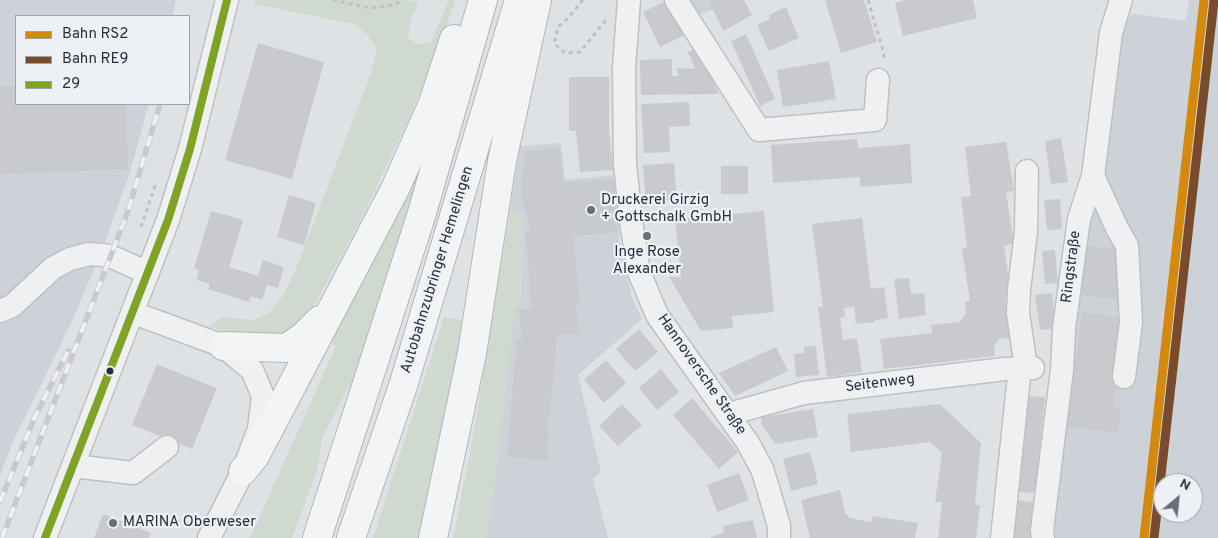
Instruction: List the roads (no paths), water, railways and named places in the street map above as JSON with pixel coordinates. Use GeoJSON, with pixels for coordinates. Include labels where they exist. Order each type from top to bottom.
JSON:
{"type":"FeatureCollection","features":[{"type":"Feature","properties":{"kind":"highway"},"geometry":{"type":"LineString","coordinates":[[243,471],[255,456],[398,182],[433,104],[468,0]]}},
{"type":"Feature","properties":{"kind":"highway"},"geometry":{"type":"LineString","coordinates":[[317,538],[422,213],[484,0]]}},
{"type":"Feature","properties":{"kind":"highway","name":"Autobahnzubringer Hemelingen"},"geometry":{"type":"LineString","coordinates":[[351,538],[402,386],[519,0]]}},
{"type":"Feature","properties":{"kind":"highway"},"geometry":{"type":"LineString","coordinates":[[433,538],[472,353],[502,161],[538,0]]}},
{"type":"Feature","properties":{"kind":"highway"},"geometry":{"type":"LineString","coordinates":[[223,346],[287,348],[305,335],[333,306]]}},
{"type":"Feature","properties":{"kind":"street"},"geometry":{"type":"LineString","coordinates":[[46,538],[134,313],[168,220],[190,149],[228,0]]}},
{"type":"Feature","properties":{"kind":"street"},"geometry":{"type":"LineString","coordinates":[[676,0],[759,130],[875,120],[878,80]]}},
{"type":"Feature","properties":{"kind":"street","name":"Ringstraße"},"geometry":{"type":"LineString","coordinates":[[1043,538],[1042,530],[1062,370],[1064,328],[1078,219],[1093,176],[1110,33],[1121,0]]}},
{"type":"Feature","properties":{"kind":"street","name":"Hannoversche Straße"},"geometry":{"type":"LineString","coordinates":[[628,9],[624,68],[625,164],[639,272],[657,315],[687,359],[729,414],[762,469],[779,526],[779,538]]}},
{"type":"Feature","properties":{"kind":"street"},"geometry":{"type":"LineString","coordinates":[[1002,538],[1026,368],[1018,313],[1026,232],[1027,171]]}},
{"type":"Feature","properties":{"kind":"street"},"geometry":{"type":"LineString","coordinates":[[1093,176],[1116,228],[1127,246],[1131,322],[1124,377]]}},
{"type":"Feature","properties":{"kind":"street"},"geometry":{"type":"LineString","coordinates":[[0,311],[12,306],[53,268],[70,258],[89,254],[110,256],[148,273]]}},
{"type":"Feature","properties":{"kind":"street"},"geometry":{"type":"LineString","coordinates":[[134,313],[223,346],[252,370],[264,396],[259,429],[243,471],[209,538]]}},
{"type":"Feature","properties":{"kind":"street","name":"Seitenweg"},"geometry":{"type":"LineString","coordinates":[[729,414],[804,393],[1026,368]]}},
{"type":"Feature","properties":{"kind":"street"},"geometry":{"type":"LineString","coordinates":[[74,466],[133,473],[167,447]]}},
{"type":"Feature","properties":{"kind":"railway"},"geometry":{"type":"LineString","coordinates":[[2,538],[128,211],[160,105]]}},
{"type":"Feature","properties":{"kind":"railway"},"geometry":{"type":"LineString","coordinates":[[0,502],[34,419],[68,351]]}},
{"type":"Feature","properties":{"kind":"rail line","name":"RS2"},"geometry":{"type":"LineString","coordinates":[[1144,538],[1204,0]]}},
{"type":"Feature","properties":{"kind":"rail line","name":"RE9"},"geometry":{"type":"LineString","coordinates":[[1154,538],[1214,1]]}},
{"type":"Feature","properties":{"kind":"place","name":"Druckerei Girzig + Gottschalk GmbH"},"geometry":{"type":"Point","coordinates":[591,210]}},
{"type":"Feature","properties":{"kind":"place","name":"Inge Rose Alexander"},"geometry":{"type":"Point","coordinates":[647,236]}},
{"type":"Feature","properties":{"kind":"place","name":"MARINA Oberweser"},"geometry":{"type":"Point","coordinates":[113,523]}}]}
